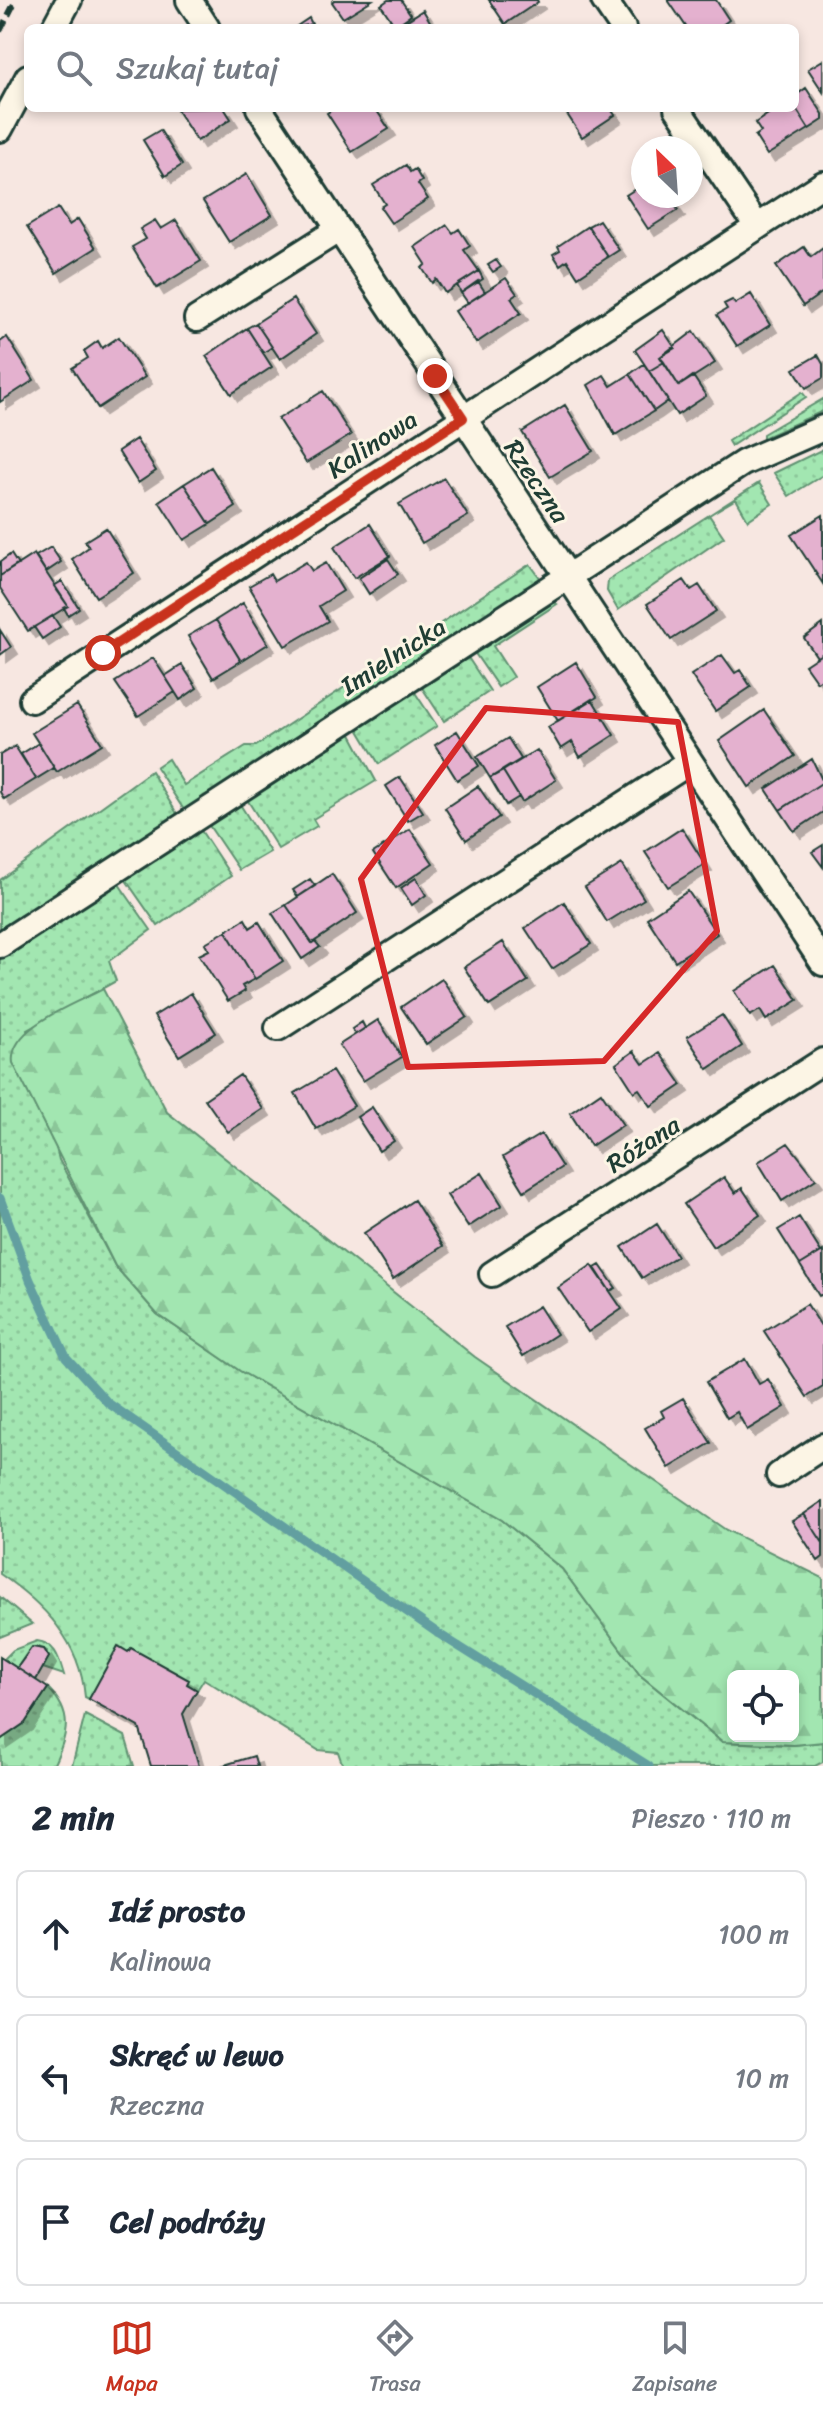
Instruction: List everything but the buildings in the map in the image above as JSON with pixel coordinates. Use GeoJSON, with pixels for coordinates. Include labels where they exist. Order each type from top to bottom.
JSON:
{"type":"FeatureCollection","features":[{"type":"Feature","properties":{"kind":"street"},"geometry":{"type":"LineString","coordinates":[[56,24],[69,0]]}},
{"type":"Feature","properties":{"kind":"street"},"geometry":{"type":"LineString","coordinates":[[189,0],[204,24]]}},
{"type":"Feature","properties":{"kind":"street"},"geometry":{"type":"LineString","coordinates":[[604,0],[620,24]]}},
{"type":"Feature","properties":{"kind":"street"},"geometry":{"type":"LineString","coordinates":[[0,129],[24,84]]}},
{"type":"Feature","properties":{"kind":"street","name":"Rzeczna"},"geometry":{"type":"LineString","coordinates":[[262,112],[823,963]]}},
{"type":"Feature","properties":{"kind":"street"},"geometry":{"type":"LineString","coordinates":[[680,112],[757,226]]}},
{"type":"Feature","properties":{"kind":"street","name":"Kalinowa"},"geometry":{"type":"LineString","coordinates":[[32,700],[823,184]]}},
{"type":"Feature","properties":{"kind":"street"},"geometry":{"type":"LineString","coordinates":[[197,319],[338,230]]}},
{"type":"Feature","properties":{"kind":"street","name":"Imielnicka"},"geometry":{"type":"LineString","coordinates":[[0,945],[743,463],[823,428]]}},
{"type":"Feature","properties":{"kind":"street"},"geometry":{"type":"LineString","coordinates":[[278,1028],[690,762]]}},
{"type":"Feature","properties":{"kind":"street","name":"Różana"},"geometry":{"type":"LineString","coordinates":[[492,1274],[823,1061]]}},
{"type":"Feature","properties":{"kind":"street"},"geometry":{"type":"LineString","coordinates":[[779,1475],[823,1446]]}},
{"type":"Feature","properties":{"kind":"highlighted area"},"geometry":{"type":"Polygon","coordinates":[[[486,708],[678,722],[717,931],[604,1061],[408,1067],[361,879],[486,708]]]}},
{"type":"Feature","properties":{"kind":"green space"},"geometry":{"type":"Polygon","coordinates":[[[802,392],[806,397],[731,446],[728,441],[802,392]]]}},
{"type":"Feature","properties":{"kind":"green space"},"geometry":{"type":"Polygon","coordinates":[[[823,399],[823,411],[763,438],[763,434],[823,399]]]}},
{"type":"Feature","properties":{"kind":"green space"},"geometry":{"type":"Polygon","coordinates":[[[823,449],[823,475],[789,496],[774,473],[823,449]]]}},
{"type":"Feature","properties":{"kind":"green space"},"geometry":{"type":"Polygon","coordinates":[[[759,483],[772,504],[748,520],[736,499],[711,514],[759,483]]]}},
{"type":"Feature","properties":{"kind":"green space"},"geometry":{"type":"Polygon","coordinates":[[[709,515],[724,537],[618,610],[607,591],[608,580],[709,515]]]}},
{"type":"Feature","properties":{"kind":"green space"},"geometry":{"type":"Polygon","coordinates":[[[530,564],[543,582],[186,813],[156,767],[168,759],[184,785],[246,746],[256,746],[530,564]]]}},
{"type":"Feature","properties":{"kind":"green space"},"geometry":{"type":"Polygon","coordinates":[[[550,600],[557,604],[493,646],[513,677],[498,687],[470,646],[550,600]]]}},
{"type":"Feature","properties":{"kind":"green space"},"geometry":{"type":"Polygon","coordinates":[[[463,650],[490,691],[444,721],[417,680],[463,650]]]}},
{"type":"Feature","properties":{"kind":"green space"},"geometry":{"type":"Polygon","coordinates":[[[410,685],[437,726],[379,764],[354,722],[410,685]]]}},
{"type":"Feature","properties":{"kind":"green space"},"geometry":{"type":"Polygon","coordinates":[[[347,727],[376,781],[313,819],[317,826],[278,849],[243,793],[347,727]]]}},
{"type":"Feature","properties":{"kind":"green space"},"geometry":{"type":"Polygon","coordinates":[[[151,771],[179,817],[0,935],[0,880],[151,771]]]}},
{"type":"Feature","properties":{"kind":"green space"},"geometry":{"type":"Polygon","coordinates":[[[236,798],[270,852],[239,870],[204,818],[236,798]]]}},
{"type":"Feature","properties":{"kind":"green space"},"geometry":{"type":"Polygon","coordinates":[[[196,823],[231,876],[158,926],[121,873],[196,823]]]}},
{"type":"Feature","properties":{"kind":"green space"},"geometry":{"type":"Polygon","coordinates":[[[114,877],[151,930],[109,961],[116,981],[27,1030],[59,1160],[115,1266],[157,1314],[240,1371],[502,1520],[562,1569],[640,1675],[722,1742],[794,1745],[823,1742],[823,1762],[815,1766],[343,1766],[338,1752],[318,1750],[204,1679],[197,1690],[131,1648],[128,1652],[119,1646],[89,1699],[85,1697],[82,1677],[68,1641],[45,1611],[0,1574],[0,953],[114,877]]]}},
{"type":"Feature","properties":{"kind":"green space"},"geometry":{"type":"Polygon","coordinates":[[[103,989],[167,1112],[475,1357],[726,1530],[823,1578],[823,1742],[794,1745],[723,1742],[640,1675],[562,1569],[502,1520],[240,1371],[157,1314],[115,1266],[13,1063],[14,1050],[21,1038],[61,1010],[103,989]]]}},
{"type":"Feature","properties":{"kind":"green space"},"geometry":{"type":"Polygon","coordinates":[[[0,1597],[32,1624],[0,1637],[0,1597]]]}},
{"type":"Feature","properties":{"kind":"green space"},"geometry":{"type":"Polygon","coordinates":[[[37,1641],[53,1648],[64,1675],[43,1668],[47,1651],[39,1647],[29,1650],[17,1668],[4,1659],[13,1650],[37,1641]]]}},
{"type":"Feature","properties":{"kind":"green space"},"geometry":{"type":"Polygon","coordinates":[[[48,1688],[62,1707],[66,1725],[53,1766],[1,1766],[0,1740],[25,1723],[48,1688]]]}},
{"type":"Feature","properties":{"kind":"green space"},"geometry":{"type":"Polygon","coordinates":[[[85,1715],[125,1736],[134,1766],[72,1766],[85,1715]]]}},
{"type":"Feature","properties":{"kind":"waterway"},"geometry":{"type":"LineString","coordinates":[[0,1198],[30,1280],[66,1357],[108,1403],[439,1634],[649,1766]]}},
{"type":"Feature","properties":{"kind":"railway"},"geometry":{"type":"LineString","coordinates":[[0,31],[16,0]]}},
{"type":"Feature","properties":{"kind":"route"},"geometry":{"type":"LineString","coordinates":[[103,653],[463,418],[435,376]]}}]}
